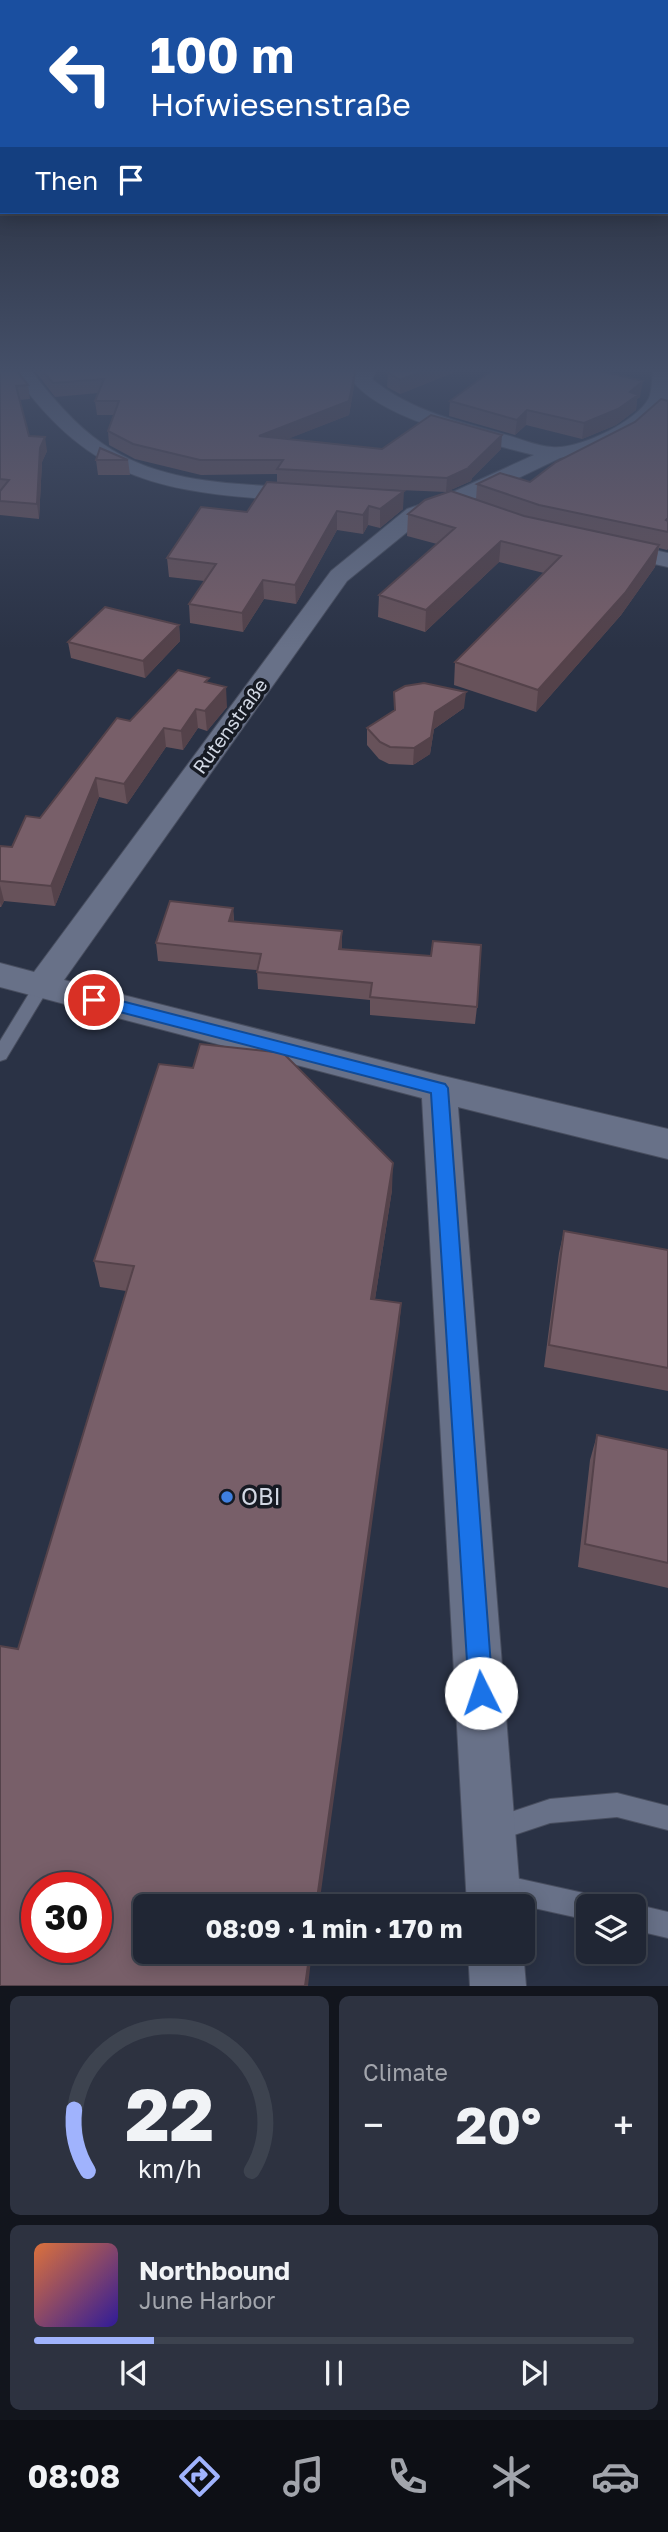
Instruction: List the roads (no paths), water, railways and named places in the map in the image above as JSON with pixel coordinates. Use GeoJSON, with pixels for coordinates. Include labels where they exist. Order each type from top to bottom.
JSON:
{"type":"FeatureCollection","features":[{"type":"Feature","properties":{"kind":"street"},"geometry":{"type":"LineString","coordinates":[[123,464],[220,488],[327,496]]}},
{"type":"Feature","properties":{"kind":"street","name":"Rutenstraße"},"geometry":{"type":"LineString","coordinates":[[41,986],[339,576],[415,514],[450,502],[531,464]]}},
{"type":"Feature","properties":{"kind":"street"},"geometry":{"type":"LineString","coordinates":[[395,499],[450,502],[483,513]]}},
{"type":"Feature","properties":{"kind":"street"},"geometry":{"type":"LineString","coordinates":[[593,544],[668,560]]}},
{"type":"Feature","properties":{"kind":"street"},"geometry":{"type":"LineString","coordinates":[[0,975],[668,1144]]}},
{"type":"Feature","properties":{"kind":"street"},"geometry":{"type":"LineString","coordinates":[[439,1088],[494,1894]]}},
{"type":"Feature","properties":{"kind":"street"},"geometry":{"type":"LineString","coordinates":[[497,1964],[498,1986]]}},
{"type":"Feature","properties":{"kind":"lane"},"geometry":{"type":"LineString","coordinates":[[0,1055],[41,986]]}},
{"type":"Feature","properties":{"kind":"lane"},"geometry":{"type":"LineString","coordinates":[[490,1830],[550,1811],[617,1805],[668,1818]]}},
{"type":"Feature","properties":{"kind":"lane"},"geometry":{"type":"LineString","coordinates":[[535,1901],[576,1906]]}},
{"type":"Feature","properties":{"kind":"lane"},"geometry":{"type":"LineString","coordinates":[[646,1920],[668,1925]]}},
{"type":"Feature","properties":{"kind":"place","name":"OBI"},"geometry":{"type":"Point","coordinates":[227,1497]}}]}
